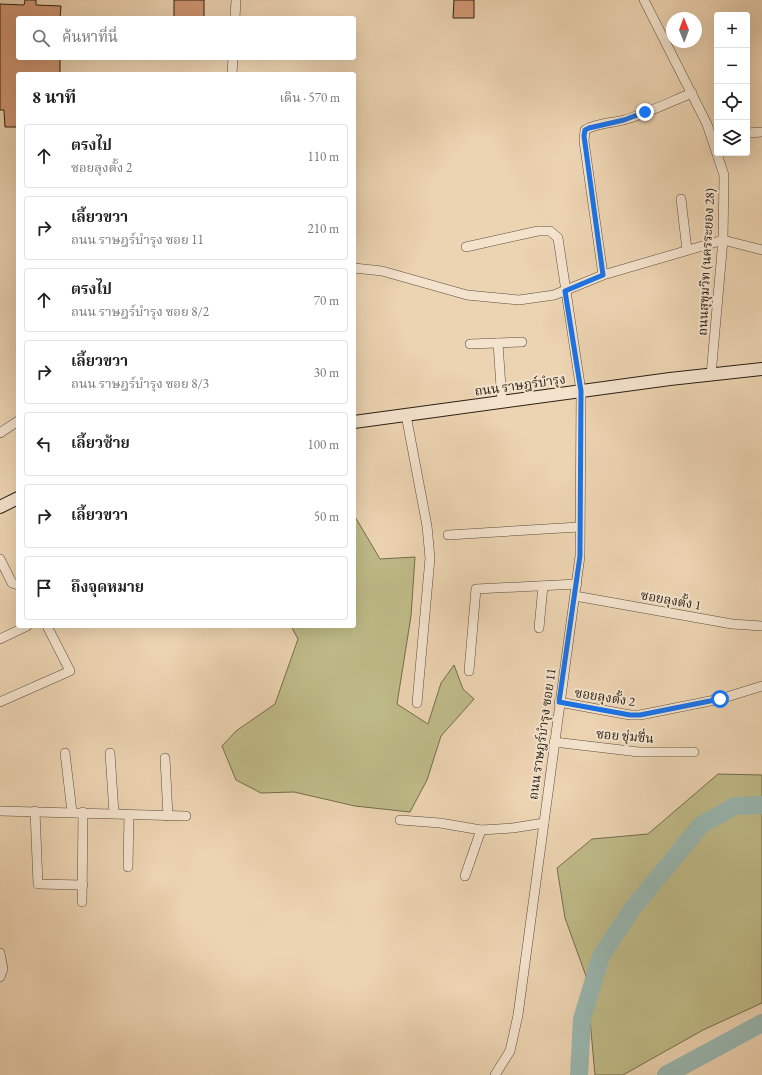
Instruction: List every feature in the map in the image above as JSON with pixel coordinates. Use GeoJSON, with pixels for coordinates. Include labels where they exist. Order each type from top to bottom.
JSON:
{"type":"FeatureCollection","features":[{"type":"Feature","properties":{"kind":"street"},"geometry":{"type":"LineString","coordinates":[[235,16],[236,0]]}},
{"type":"Feature","properties":{"kind":"street","name":"ถนนสุขุมวิท (นครระยอง 28)"},"geometry":{"type":"LineString","coordinates":[[644,0],[714,135]]}},
{"type":"Feature","properties":{"kind":"street"},"geometry":{"type":"LineString","coordinates":[[232,72],[233,60]]}},
{"type":"Feature","properties":{"kind":"street"},"geometry":{"type":"LineString","coordinates":[[603,275],[584,141],[585,130],[594,126],[638,115],[692,93]]}},
{"type":"Feature","properties":{"kind":"street"},"geometry":{"type":"LineString","coordinates":[[750,133],[762,132]]}},
{"type":"Feature","properties":{"kind":"street","name":"ถนนสุขุมวิท (นครระยอง 28)"},"geometry":{"type":"LineString","coordinates":[[711,375],[723,240],[724,175],[719,156]]}},
{"type":"Feature","properties":{"kind":"street"},"geometry":{"type":"LineString","coordinates":[[681,200],[687,250]]}},
{"type":"Feature","properties":{"kind":"street","name":"ถนน ราษฎร์บำรุง ซอย 11"},"geometry":{"type":"LineString","coordinates":[[466,247],[538,231],[550,231],[558,238],[581,391],[580,556],[577,584],[559,702],[518,1015],[510,1051],[495,1075]]}},
{"type":"Feature","properties":{"kind":"street"},"geometry":{"type":"LineString","coordinates":[[356,268],[382,272],[467,295],[484,298],[519,300],[554,295],[603,275],[723,240],[762,250]]}},
{"type":"Feature","properties":{"kind":"street"},"geometry":{"type":"LineString","coordinates":[[470,344],[522,342]]}},
{"type":"Feature","properties":{"kind":"street"},"geometry":{"type":"LineString","coordinates":[[498,343],[502,402]]}},
{"type":"Feature","properties":{"kind":"street","name":"ถนน ราษฎร์บำรุง"},"geometry":{"type":"LineString","coordinates":[[356,422],[581,391],[762,370]]}},
{"type":"Feature","properties":{"kind":"street"},"geometry":{"type":"LineString","coordinates":[[406,415],[427,526],[430,558],[417,703]]}},
{"type":"Feature","properties":{"kind":"street"},"geometry":{"type":"LineString","coordinates":[[0,433],[16,422]]}},
{"type":"Feature","properties":{"kind":"street"},"geometry":{"type":"LineString","coordinates":[[0,507],[16,499]]}},
{"type":"Feature","properties":{"kind":"street"},"geometry":{"type":"LineString","coordinates":[[448,535],[580,527]]}},
{"type":"Feature","properties":{"kind":"street"},"geometry":{"type":"LineString","coordinates":[[0,559],[12,583],[16,584]]}},
{"type":"Feature","properties":{"kind":"street"},"geometry":{"type":"LineString","coordinates":[[469,671],[476,589],[577,584]]}},
{"type":"Feature","properties":{"kind":"street"},"geometry":{"type":"LineString","coordinates":[[540,628],[543,586]]}},
{"type":"Feature","properties":{"kind":"street","name":"ซอยลุงตั้ง 1"},"geometry":{"type":"LineString","coordinates":[[575,596],[732,624],[762,626]]}},
{"type":"Feature","properties":{"kind":"street"},"geometry":{"type":"LineString","coordinates":[[0,639],[23,628]]}},
{"type":"Feature","properties":{"kind":"street"},"geometry":{"type":"LineString","coordinates":[[0,702],[70,671],[48,628]]}},
{"type":"Feature","properties":{"kind":"street","name":"ซอยลุงตั้ง 2"},"geometry":{"type":"LineString","coordinates":[[559,702],[630,715],[640,715],[720,699],[762,686]]}},
{"type":"Feature","properties":{"kind":"street","name":"ซอย ชุ่มชื่น"},"geometry":{"type":"LineString","coordinates":[[554,742],[639,752],[694,752]]}},
{"type":"Feature","properties":{"kind":"street"},"geometry":{"type":"LineString","coordinates":[[110,752],[114,813]]}},
{"type":"Feature","properties":{"kind":"street"},"geometry":{"type":"LineString","coordinates":[[65,753],[72,812]]}},
{"type":"Feature","properties":{"kind":"street"},"geometry":{"type":"LineString","coordinates":[[165,758],[168,816]]}},
{"type":"Feature","properties":{"kind":"street"},"geometry":{"type":"LineString","coordinates":[[0,801],[0,811],[83,812],[186,816]]}},
{"type":"Feature","properties":{"kind":"street"},"geometry":{"type":"LineString","coordinates":[[35,811],[38,884],[82,885]]}},
{"type":"Feature","properties":{"kind":"street"},"geometry":{"type":"LineString","coordinates":[[82,902],[83,812]]}},
{"type":"Feature","properties":{"kind":"street"},"geometry":{"type":"LineString","coordinates":[[128,867],[129,814]]}},
{"type":"Feature","properties":{"kind":"street"},"geometry":{"type":"LineString","coordinates":[[400,820],[440,823],[481,830],[513,828],[544,823]]}},
{"type":"Feature","properties":{"kind":"street"},"geometry":{"type":"LineString","coordinates":[[465,876],[481,830]]}},
{"type":"Feature","properties":{"kind":"street"},"geometry":{"type":"LineString","coordinates":[[0,953],[3,969],[0,977]]}},
{"type":"Feature","properties":{"kind":"shaded area"},"geometry":{"type":"Polygon","coordinates":[[[356,518],[380,559],[415,557],[411,616],[397,704],[428,724],[441,683],[454,665],[463,689],[474,699],[441,736],[427,780],[410,812],[355,806],[294,792],[261,793],[236,780],[222,746],[236,731],[275,704],[298,639],[292,628],[356,628],[356,518]]]}},
{"type":"Feature","properties":{"kind":"shaded area"},"geometry":{"type":"Polygon","coordinates":[[[718,774],[762,775],[762,1003],[703,1030],[623,1075],[595,1075],[586,976],[565,918],[557,868],[592,839],[648,834],[718,774]]]}},
{"type":"Feature","properties":{"kind":"building"},"geometry":{"type":"Polygon","coordinates":[[[25,0],[36,0],[36,5],[61,6],[60,16],[16,16],[16,60],[60,60],[60,72],[16,72],[16,127],[5,127],[4,110],[0,110],[0,4],[24,5],[25,0]]]}},
{"type":"Feature","properties":{"kind":"building"},"geometry":{"type":"Polygon","coordinates":[[[174,0],[204,0],[204,16],[174,16],[174,0]]]}},
{"type":"Feature","properties":{"kind":"building"},"geometry":{"type":"Polygon","coordinates":[[[454,0],[474,0],[474,18],[453,18],[454,0]]]}},
{"type":"Feature","properties":{"kind":"waterway"},"geometry":{"type":"LineString","coordinates":[[579,1075],[582,1019],[601,956],[632,909],[701,825],[735,806],[762,805]]}},
{"type":"Feature","properties":{"kind":"waterway"},"geometry":{"type":"LineString","coordinates":[[666,1075],[762,1023]]}},
{"type":"Feature","properties":{"kind":"route"},"geometry":{"type":"LineString","coordinates":[[645,112],[624,120],[594,126],[585,130],[584,136],[603,275],[565,291],[581,391],[580,556],[559,702],[630,715],[640,715],[720,699]]}}]}
